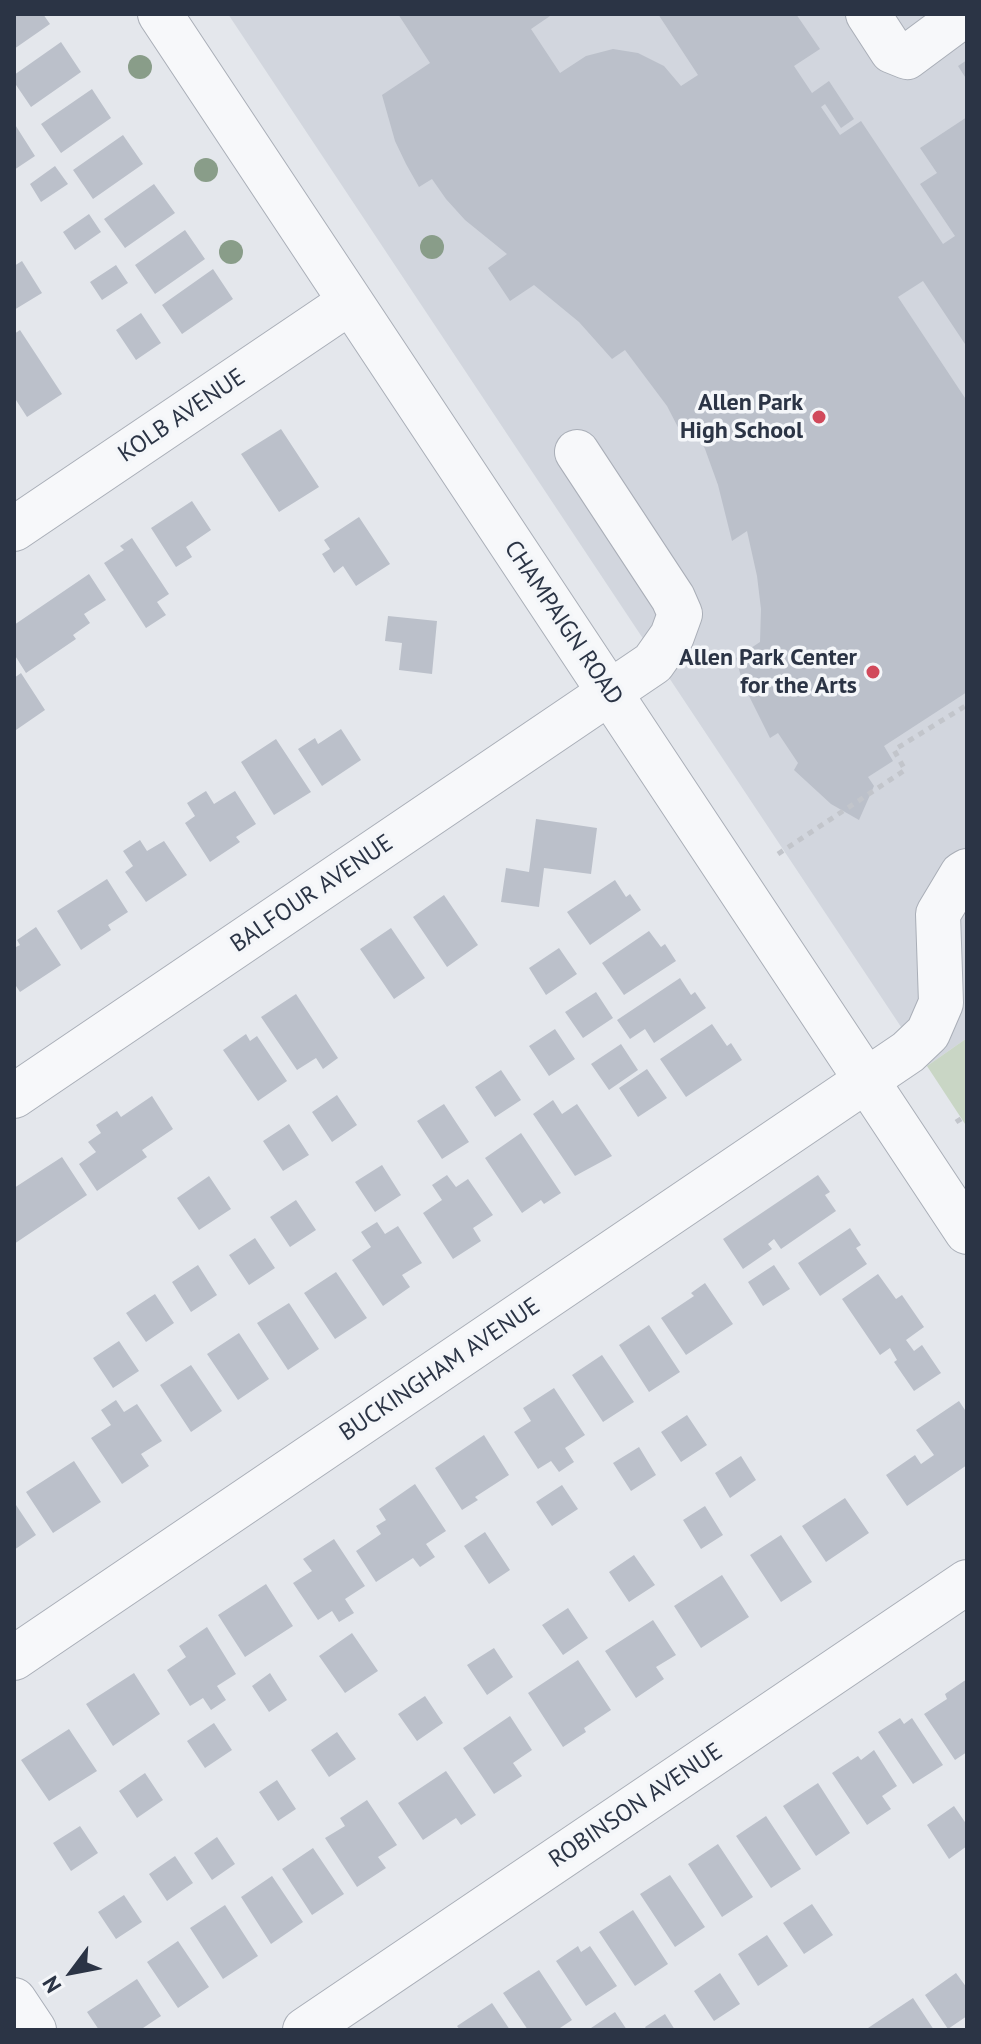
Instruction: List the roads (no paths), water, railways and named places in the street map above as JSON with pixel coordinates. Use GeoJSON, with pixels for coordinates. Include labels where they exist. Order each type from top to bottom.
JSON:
{"type":"FeatureCollection","features":[{"type":"Feature","properties":{"kind":"street","name":"CHAMPAIGN ROAD"},"geometry":{"type":"LineString","coordinates":[[160,14],[967,1232]]}},
{"type":"Feature","properties":{"kind":"street"},"geometry":{"type":"LineString","coordinates":[[868,14],[892,51],[907,57],[963,15]]}},
{"type":"Feature","properties":{"kind":"street","name":"KOLB AVENUE"},"geometry":{"type":"LineString","coordinates":[[14,529],[350,302]]}},
{"type":"Feature","properties":{"kind":"street","name":"BALFOUR AVENUE"},"geometry":{"type":"LineString","coordinates":[[14,1096],[653,663],[672,636],[680,614],[673,598],[577,452]]}},
{"type":"Feature","properties":{"kind":"street","name":"BUCKINGHAM AVENUE"},"geometry":{"type":"LineString","coordinates":[[14,1658],[908,1052],[928,1033],[941,1003],[938,914],[962,874],[967,871]]}},
{"type":"Feature","properties":{"kind":"street","name":"ROBINSON AVENUE"},"geometry":{"type":"LineString","coordinates":[[305,2030],[967,1582]]}},
{"type":"Feature","properties":{"kind":"street"},"geometry":{"type":"LineString","coordinates":[[14,2000],[34,2030]]}},
{"type":"Feature","properties":{"kind":"place","name":"Allen Park High School"},"geometry":{"type":"Point","coordinates":[819,417]}},
{"type":"Feature","properties":{"kind":"place","name":"Allen Park Center for the Arts"},"geometry":{"type":"Point","coordinates":[873,672]}}]}
